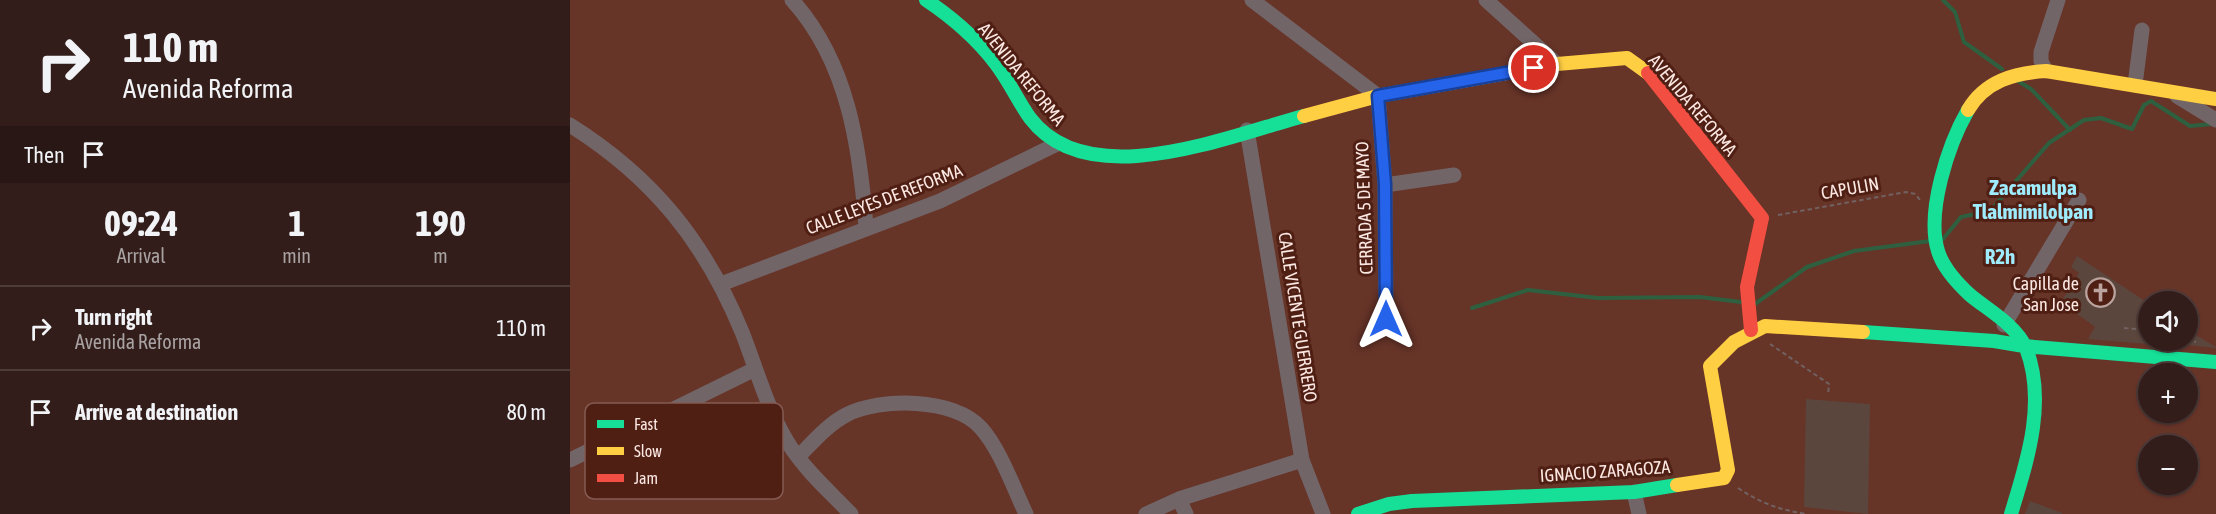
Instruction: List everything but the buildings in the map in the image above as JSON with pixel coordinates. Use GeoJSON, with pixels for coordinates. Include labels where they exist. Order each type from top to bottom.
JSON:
{"type":"FeatureCollection","features":[{"type":"Feature","properties":{"kind":"street"},"geometry":{"type":"LineString","coordinates":[[792,0],[814,29],[844,93],[856,137],[866,227]]}},
{"type":"Feature","properties":{"kind":"street","name":"AVENIDA REFORMA"},"geometry":{"type":"LineString","coordinates":[[926,0],[943,11],[982,47],[1032,119],[1057,144],[1112,157],[1140,158],[1378,96],[1557,64],[1615,57],[1634,62],[1646,71],[1762,218]]}},
{"type":"Feature","properties":{"kind":"street"},"geometry":{"type":"LineString","coordinates":[[1252,0],[1378,96]]}},
{"type":"Feature","properties":{"kind":"street"},"geometry":{"type":"LineString","coordinates":[[1486,0],[1557,64]]}},
{"type":"Feature","properties":{"kind":"street"},"geometry":{"type":"LineString","coordinates":[[2041,71],[2041,52],[2058,0]]}},
{"type":"Feature","properties":{"kind":"street"},"geometry":{"type":"LineString","coordinates":[[2135,85],[2142,30]]}},
{"type":"Feature","properties":{"kind":"street"},"geometry":{"type":"LineString","coordinates":[[2012,514],[2035,415],[2034,387],[2024,346],[2004,324],[1968,295],[1953,279],[1939,256],[1935,229],[1936,210],[1946,159],[1966,110],[1983,90],[2019,72],[2041,71],[2216,99]]}},
{"type":"Feature","properties":{"kind":"street"},"geometry":{"type":"LineString","coordinates":[[2164,89],[2212,117]]}},
{"type":"Feature","properties":{"kind":"street","name":"CERRADA 5 DE MAYO"},"geometry":{"type":"LineString","coordinates":[[1378,96],[1385,184],[1386,319]]}},
{"type":"Feature","properties":{"kind":"street"},"geometry":{"type":"LineString","coordinates":[[570,125],[626,165],[661,197],[700,250],[721,284],[770,403]]}},
{"type":"Feature","properties":{"kind":"street","name":"CALLE VICENTE GUERRERO"},"geometry":{"type":"LineString","coordinates":[[1247,130],[1302,460],[1321,512]]}},
{"type":"Feature","properties":{"kind":"street","name":"CALLE LEYES DE REFORMA"},"geometry":{"type":"LineString","coordinates":[[721,284],[939,201],[1057,144]]}},
{"type":"Feature","properties":{"kind":"street"},"geometry":{"type":"LineString","coordinates":[[1385,184],[1455,175]]}},
{"type":"Feature","properties":{"kind":"street"},"geometry":{"type":"LineString","coordinates":[[2004,324],[2079,200]]}},
{"type":"Feature","properties":{"kind":"street"},"geometry":{"type":"LineString","coordinates":[[1751,330],[1745,309],[1746,283],[1762,218]]}},
{"type":"Feature","properties":{"kind":"street"},"geometry":{"type":"LineString","coordinates":[[1724,478],[1728,470],[1710,366],[1720,354],[1751,330],[1765,326],[1886,332],[2216,362]]}},
{"type":"Feature","properties":{"kind":"street"},"geometry":{"type":"LineString","coordinates":[[686,403],[755,369]]}},
{"type":"Feature","properties":{"kind":"street"},"geometry":{"type":"LineString","coordinates":[[798,458],[831,425],[859,409],[895,404],[945,408],[967,416],[984,431],[1026,514]]}},
{"type":"Feature","properties":{"kind":"street"},"geometry":{"type":"LineString","coordinates":[[783,432],[798,458],[851,514]]}},
{"type":"Feature","properties":{"kind":"street"},"geometry":{"type":"LineString","coordinates":[[570,460],[585,453]]}},
{"type":"Feature","properties":{"kind":"street"},"geometry":{"type":"LineString","coordinates":[[1146,514],[1179,499],[1302,460]]}},
{"type":"Feature","properties":{"kind":"street","name":"IGNACIO ZARAGOZA"},"geometry":{"type":"LineString","coordinates":[[1358,514],[1389,504],[1634,492],[1724,478]]}},
{"type":"Feature","properties":{"kind":"street"},"geometry":{"type":"LineString","coordinates":[[1634,492],[1639,514]]}},
{"type":"Feature","properties":{"kind":"street"},"geometry":{"type":"LineString","coordinates":[[1179,499],[1186,514]]}},
{"type":"Feature","properties":{"kind":"path","name":"CAPULIN"},"geometry":{"type":"LineString","coordinates":[[1762,218],[1905,192],[1915,194],[1924,207],[1936,210]]}},
{"type":"Feature","properties":{"kind":"path"},"geometry":{"type":"LineString","coordinates":[[2124,328],[2138,329]]}},
{"type":"Feature","properties":{"kind":"path"},"geometry":{"type":"LineString","coordinates":[[1751,330],[1829,384],[1828,395]]}},
{"type":"Feature","properties":{"kind":"path"},"geometry":{"type":"LineString","coordinates":[[1724,478],[1758,501],[1776,508],[1807,514]]}},
{"type":"Feature","properties":{"kind":"shaded area"},"geometry":{"type":"Polygon","coordinates":[[[570,0],[2216,0],[2216,514],[570,514],[570,0]]]}},
{"type":"Feature","properties":{"kind":"waterway"},"geometry":{"type":"LineString","coordinates":[[1943,0],[1955,12],[1964,42],[2002,69]]}},
{"type":"Feature","properties":{"kind":"waterway"},"geometry":{"type":"LineString","coordinates":[[2018,81],[2031,89],[2070,130]]}},
{"type":"Feature","properties":{"kind":"waterway"},"geometry":{"type":"LineString","coordinates":[[1943,239],[1961,217],[1990,211],[2049,143],[2084,120],[2101,118],[2132,129],[2144,105],[2151,101],[2190,126],[2212,124]]}},
{"type":"Feature","properties":{"kind":"waterway"},"geometry":{"type":"LineString","coordinates":[[1755,304],[1807,267],[1854,251],[1930,241]]}},
{"type":"Feature","properties":{"kind":"waterway"},"geometry":{"type":"LineString","coordinates":[[1472,308],[1528,290],[1598,298],[1700,297],[1741,302]]}},
{"type":"Feature","properties":{"kind":"traffic: fast"},"geometry":{"type":"LineString","coordinates":[[926,0],[964,29],[989,55],[1030,118],[1055,141],[1087,153],[1122,156],[1160,153],[1199,146],[1304,116]]}},
{"type":"Feature","properties":{"kind":"traffic: fast"},"geometry":{"type":"LineString","coordinates":[[1968,110],[1953,141],[1941,179],[1937,198],[1935,235],[1940,257],[1951,275],[1970,295],[2016,332],[2026,348],[2032,369],[2035,389],[2032,432],[2011,514]]}},
{"type":"Feature","properties":{"kind":"traffic: fast"},"geometry":{"type":"LineString","coordinates":[[1863,332],[1994,341],[2024,346],[2216,362]]}},
{"type":"Feature","properties":{"kind":"traffic: fast"},"geometry":{"type":"LineString","coordinates":[[1358,514],[1389,504],[1412,501],[1634,492],[1677,485]]}},
{"type":"Feature","properties":{"kind":"traffic: slow"},"geometry":{"type":"LineString","coordinates":[[1304,116],[1378,96],[1557,64],[1627,58],[1648,73]]}},
{"type":"Feature","properties":{"kind":"traffic: slow"},"geometry":{"type":"LineString","coordinates":[[1968,110],[1983,92],[2001,80],[2046,71],[2216,99]]}},
{"type":"Feature","properties":{"kind":"traffic: slow"},"geometry":{"type":"LineString","coordinates":[[1677,485],[1724,478],[1728,470],[1710,366],[1734,342],[1765,326],[1863,332]]}},
{"type":"Feature","properties":{"kind":"traffic: jam"},"geometry":{"type":"LineString","coordinates":[[1648,73],[1762,218],[1747,287],[1751,330]]}},
{"type":"Feature","properties":{"kind":"place","name":"Capilla de San Jose"},"geometry":{"type":"Point","coordinates":[2100,293]}},
{"type":"Feature","properties":{"kind":"district","name":"Zacamulpa Tlalmimilolpan"},"geometry":{"type":"Point","coordinates":[2033,199]}},
{"type":"Feature","properties":{"kind":"district","name":"R2h"},"geometry":{"type":"Point","coordinates":[2000,256]}},
{"type":"Feature","properties":{"kind":"route"},"geometry":{"type":"LineString","coordinates":[[1386,319],[1385,184],[1378,96],[1534,68]]}}]}
